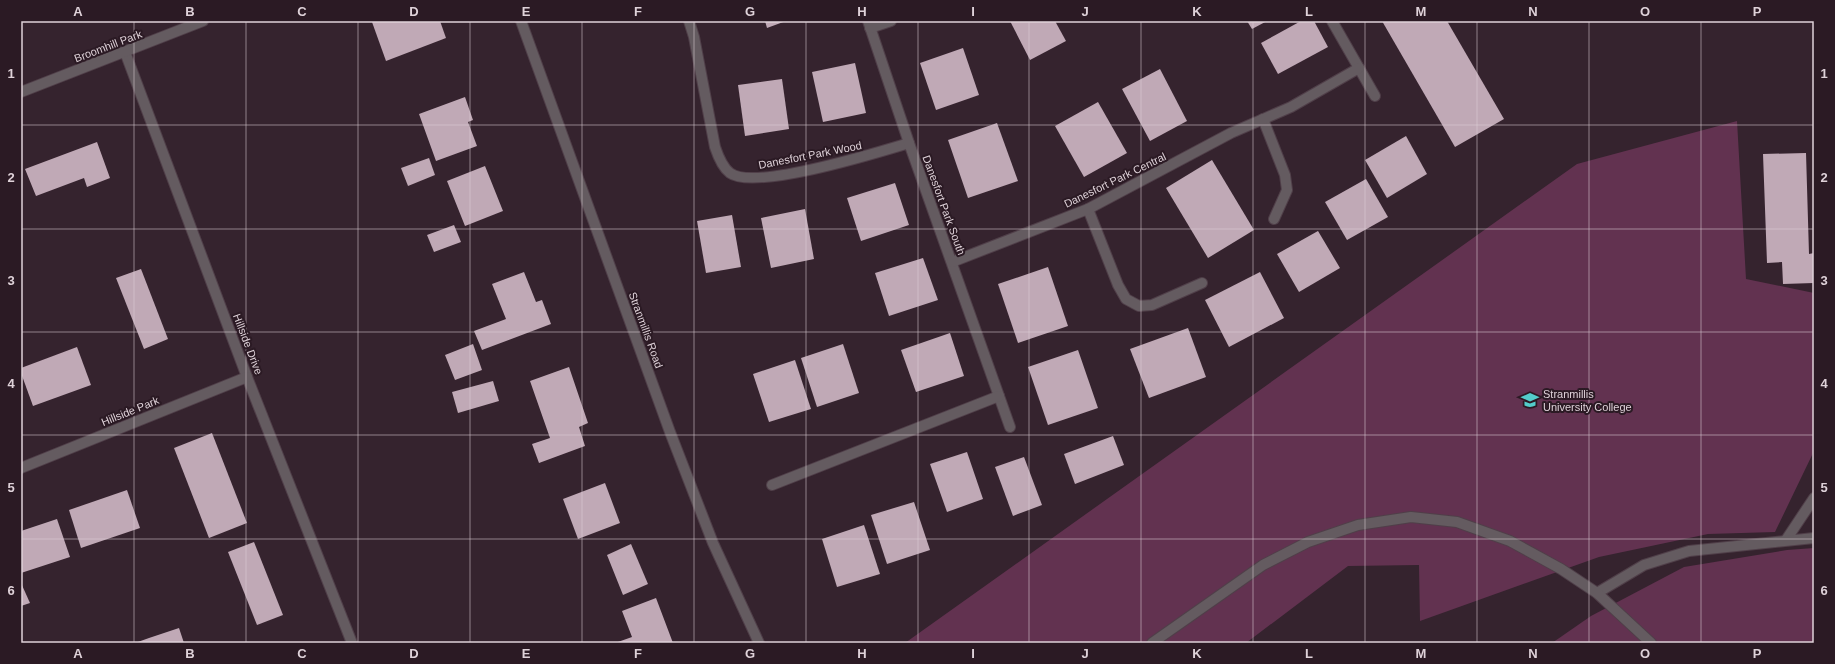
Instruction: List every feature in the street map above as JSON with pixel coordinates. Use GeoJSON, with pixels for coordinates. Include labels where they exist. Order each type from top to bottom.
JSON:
{"type":"FeatureCollection","features":[{"type":"Feature","properties":{"kind":"street","name":"Broomhill Park"},"geometry":{"type":"LineString","coordinates":[[21,92],[203,21]]}},
{"type":"Feature","properties":{"kind":"street","name":"Stranmillis Road"},"geometry":{"type":"LineString","coordinates":[[521,21],[670,432],[713,543],[759,643]]}},
{"type":"Feature","properties":{"kind":"street","name":"Danesfort Park Wood"},"geometry":{"type":"LineString","coordinates":[[689,21],[715,147],[721,163],[730,174],[743,177],[764,178],[852,161],[909,143]]}},
{"type":"Feature","properties":{"kind":"street"},"geometry":{"type":"LineString","coordinates":[[869,25],[891,21]]}},
{"type":"Feature","properties":{"kind":"street"},"geometry":{"type":"LineString","coordinates":[[1332,21],[1375,96]]}},
{"type":"Feature","properties":{"kind":"street","name":"Danesfort Park South"},"geometry":{"type":"LineString","coordinates":[[869,25],[909,143],[1010,427]]}},
{"type":"Feature","properties":{"kind":"street","name":"Hillside Drive"},"geometry":{"type":"LineString","coordinates":[[125,52],[247,377],[352,643]]}},
{"type":"Feature","properties":{"kind":"street","name":"Danesfort Park Central"},"geometry":{"type":"LineString","coordinates":[[952,262],[1088,209],[1231,133],[1316,94],[1360,68]]}},
{"type":"Feature","properties":{"kind":"street"},"geometry":{"type":"LineString","coordinates":[[1263,119],[1285,175],[1287,190],[1274,219]]}},
{"type":"Feature","properties":{"kind":"street"},"geometry":{"type":"LineString","coordinates":[[1088,209],[1118,285],[1126,299],[1138,306],[1152,305],[1202,282]]}},
{"type":"Feature","properties":{"kind":"street","name":"Hillside Park"},"geometry":{"type":"LineString","coordinates":[[21,468],[247,377]]}},
{"type":"Feature","properties":{"kind":"street"},"geometry":{"type":"LineString","coordinates":[[772,485],[999,396]]}},
{"type":"Feature","properties":{"kind":"street"},"geometry":{"type":"LineString","coordinates":[[1786,540],[1814,498]]}},
{"type":"Feature","properties":{"kind":"street"},"geometry":{"type":"LineString","coordinates":[[1152,643],[1263,565],[1308,542],[1358,525],[1412,517],[1457,522],[1510,541],[1561,569],[1597,594],[1651,643]]}},
{"type":"Feature","properties":{"kind":"street"},"geometry":{"type":"LineString","coordinates":[[1597,594],[1644,565],[1689,551],[1814,538]]}},
{"type":"Feature","properties":{"kind":"shaded area","name":"Stranmillis University College"},"geometry":{"type":"Polygon","coordinates":[[[1737,121],[1746,279],[1814,293],[1814,451],[1775,532],[1708,534],[1599,557],[1420,621],[1419,565],[1348,566],[1246,643],[905,643],[1577,164],[1737,121]]]}},
{"type":"Feature","properties":{"kind":"shaded area"},"geometry":{"type":"Polygon","coordinates":[[[1814,548],[1814,643],[1552,643],[1591,616],[1684,567],[1787,550],[1814,548]]]}},
{"type":"Feature","properties":{"kind":"building"},"geometry":{"type":"Polygon","coordinates":[[[440,21],[446,38],[386,61],[372,22],[440,21]]]}},
{"type":"Feature","properties":{"kind":"building"},"geometry":{"type":"Polygon","coordinates":[[[765,21],[786,21],[767,28],[765,21]]]}},
{"type":"Feature","properties":{"kind":"building"},"geometry":{"type":"Polygon","coordinates":[[[1010,21],[1055,21],[1066,41],[1030,60],[1010,21]]]}},
{"type":"Feature","properties":{"kind":"building"},"geometry":{"type":"Polygon","coordinates":[[[1247,21],[1267,21],[1252,29],[1247,21]]]}},
{"type":"Feature","properties":{"kind":"building"},"geometry":{"type":"Polygon","coordinates":[[[1301,21],[1314,21],[1328,47],[1278,74],[1261,43],[1301,21]]]}},
{"type":"Feature","properties":{"kind":"building"},"geometry":{"type":"Polygon","coordinates":[[[1382,21],[1447,21],[1504,119],[1455,147],[1382,21]]]}},
{"type":"Feature","properties":{"kind":"building"},"geometry":{"type":"Polygon","coordinates":[[[963,48],[979,95],[936,110],[920,63],[963,48]]]}},
{"type":"Feature","properties":{"kind":"building"},"geometry":{"type":"Polygon","coordinates":[[[855,63],[866,113],[823,122],[812,72],[855,63]]]}},
{"type":"Feature","properties":{"kind":"building"},"geometry":{"type":"Polygon","coordinates":[[[1160,69],[1187,121],[1150,141],[1122,89],[1160,69]]]}},
{"type":"Feature","properties":{"kind":"building"},"geometry":{"type":"Polygon","coordinates":[[[782,79],[789,129],[745,136],[738,85],[782,79]]]}},
{"type":"Feature","properties":{"kind":"building"},"geometry":{"type":"Polygon","coordinates":[[[465,97],[473,120],[468,122],[477,146],[436,161],[419,114],[465,97]]]}},
{"type":"Feature","properties":{"kind":"building"},"geometry":{"type":"Polygon","coordinates":[[[1098,102],[1127,153],[1084,177],[1055,126],[1098,102]]]}},
{"type":"Feature","properties":{"kind":"building"},"geometry":{"type":"Polygon","coordinates":[[[997,123],[1018,181],[968,198],[948,140],[997,123]]]}},
{"type":"Feature","properties":{"kind":"building"},"geometry":{"type":"Polygon","coordinates":[[[1406,136],[1427,174],[1387,198],[1365,160],[1406,136]]]}},
{"type":"Feature","properties":{"kind":"building"},"geometry":{"type":"Polygon","coordinates":[[[97,142],[110,178],[87,187],[84,178],[36,196],[25,169],[97,142]]]}},
{"type":"Feature","properties":{"kind":"building"},"geometry":{"type":"Polygon","coordinates":[[[1806,153],[1809,254],[1814,253],[1814,283],[1783,284],[1782,262],[1767,263],[1763,154],[1806,153]]]}},
{"type":"Feature","properties":{"kind":"building"},"geometry":{"type":"Polygon","coordinates":[[[429,158],[435,175],[408,186],[401,168],[429,158]]]}},
{"type":"Feature","properties":{"kind":"building"},"geometry":{"type":"Polygon","coordinates":[[[1212,160],[1254,230],[1208,258],[1166,188],[1212,160]]]}},
{"type":"Feature","properties":{"kind":"building"},"geometry":{"type":"Polygon","coordinates":[[[485,166],[503,211],[465,226],[447,181],[485,166]]]}},
{"type":"Feature","properties":{"kind":"building"},"geometry":{"type":"Polygon","coordinates":[[[1366,179],[1388,217],[1347,240],[1325,202],[1366,179]]]}},
{"type":"Feature","properties":{"kind":"building"},"geometry":{"type":"Polygon","coordinates":[[[895,183],[909,225],[861,241],[847,198],[895,183]]]}},
{"type":"Feature","properties":{"kind":"building"},"geometry":{"type":"Polygon","coordinates":[[[805,209],[814,259],[771,268],[761,218],[805,209]]]}},
{"type":"Feature","properties":{"kind":"building"},"geometry":{"type":"Polygon","coordinates":[[[732,215],[741,267],[706,273],[697,221],[732,215]]]}},
{"type":"Feature","properties":{"kind":"building"},"geometry":{"type":"Polygon","coordinates":[[[454,225],[461,242],[434,252],[427,235],[454,225]]]}},
{"type":"Feature","properties":{"kind":"building"},"geometry":{"type":"Polygon","coordinates":[[[1318,231],[1340,268],[1299,292],[1277,254],[1318,231]]]}},
{"type":"Feature","properties":{"kind":"building"},"geometry":{"type":"Polygon","coordinates":[[[923,258],[938,300],[889,316],[875,273],[923,258]]]}},
{"type":"Feature","properties":{"kind":"building"},"geometry":{"type":"Polygon","coordinates":[[[1048,267],[1068,326],[1018,343],[998,284],[1048,267]]]}},
{"type":"Feature","properties":{"kind":"building"},"geometry":{"type":"Polygon","coordinates":[[[141,269],[168,339],[144,349],[116,278],[141,269]]]}},
{"type":"Feature","properties":{"kind":"building"},"geometry":{"type":"Polygon","coordinates":[[[524,272],[536,302],[542,300],[551,324],[482,350],[474,331],[506,319],[492,284],[524,272]]]}},
{"type":"Feature","properties":{"kind":"building"},"geometry":{"type":"Polygon","coordinates":[[[1260,272],[1284,318],[1229,347],[1205,300],[1260,272]]]}},
{"type":"Feature","properties":{"kind":"building"},"geometry":{"type":"Polygon","coordinates":[[[1188,328],[1206,377],[1149,398],[1130,349],[1188,328]]]}},
{"type":"Feature","properties":{"kind":"building"},"geometry":{"type":"Polygon","coordinates":[[[950,333],[964,376],[916,392],[901,350],[950,333]]]}},
{"type":"Feature","properties":{"kind":"building"},"geometry":{"type":"Polygon","coordinates":[[[473,344],[482,370],[455,380],[445,355],[473,344]]]}},
{"type":"Feature","properties":{"kind":"building"},"geometry":{"type":"Polygon","coordinates":[[[843,344],[859,393],[817,407],[801,358],[843,344]]]}},
{"type":"Feature","properties":{"kind":"building"},"geometry":{"type":"Polygon","coordinates":[[[77,347],[91,385],[33,406],[21,373],[21,368],[77,347]]]}},
{"type":"Feature","properties":{"kind":"building"},"geometry":{"type":"Polygon","coordinates":[[[1078,350],[1098,408],[1048,425],[1028,367],[1078,350]]]}},
{"type":"Feature","properties":{"kind":"building"},"geometry":{"type":"Polygon","coordinates":[[[795,360],[811,409],[769,422],[753,374],[795,360]]]}},
{"type":"Feature","properties":{"kind":"building"},"geometry":{"type":"Polygon","coordinates":[[[569,367],[588,423],[579,427],[585,446],[539,463],[532,444],[550,438],[530,381],[569,367]]]}},
{"type":"Feature","properties":{"kind":"building"},"geometry":{"type":"Polygon","coordinates":[[[493,381],[499,401],[458,413],[452,392],[493,381]]]}},
{"type":"Feature","properties":{"kind":"building"},"geometry":{"type":"Polygon","coordinates":[[[212,433],[247,523],[209,538],[174,448],[212,433]]]}},
{"type":"Feature","properties":{"kind":"building"},"geometry":{"type":"Polygon","coordinates":[[[1113,436],[1124,465],[1075,484],[1064,454],[1113,436]]]}},
{"type":"Feature","properties":{"kind":"building"},"geometry":{"type":"Polygon","coordinates":[[[967,452],[983,499],[947,512],[930,464],[967,452]]]}},
{"type":"Feature","properties":{"kind":"building"},"geometry":{"type":"Polygon","coordinates":[[[1024,457],[1042,505],[1013,516],[995,467],[1024,457]]]}},
{"type":"Feature","properties":{"kind":"building"},"geometry":{"type":"Polygon","coordinates":[[[605,483],[620,523],[578,539],[563,499],[605,483]]]}},
{"type":"Feature","properties":{"kind":"building"},"geometry":{"type":"Polygon","coordinates":[[[127,490],[140,528],[81,548],[69,510],[127,490]]]}},
{"type":"Feature","properties":{"kind":"building"},"geometry":{"type":"Polygon","coordinates":[[[914,502],[930,550],[887,564],[871,515],[914,502]]]}},
{"type":"Feature","properties":{"kind":"building"},"geometry":{"type":"Polygon","coordinates":[[[57,519],[70,557],[21,573],[21,531],[57,519]]]}},
{"type":"Feature","properties":{"kind":"building"},"geometry":{"type":"Polygon","coordinates":[[[864,525],[880,574],[837,587],[822,539],[864,525]]]}},
{"type":"Feature","properties":{"kind":"building"},"geometry":{"type":"Polygon","coordinates":[[[254,542],[283,615],[257,625],[228,552],[254,542]]]}},
{"type":"Feature","properties":{"kind":"building"},"geometry":{"type":"Polygon","coordinates":[[[631,544],[648,584],[623,595],[607,555],[631,544]]]}},
{"type":"Feature","properties":{"kind":"building"},"geometry":{"type":"Polygon","coordinates":[[[21,583],[30,603],[21,606],[21,583]]]}},
{"type":"Feature","properties":{"kind":"building"},"geometry":{"type":"Polygon","coordinates":[[[656,598],[673,643],[615,643],[632,637],[622,611],[656,598]]]}},
{"type":"Feature","properties":{"kind":"building"},"geometry":{"type":"Polygon","coordinates":[[[179,628],[184,643],[135,643],[149,638],[179,628]]]}},
{"type":"Feature","properties":{"kind":"place","name":"Stranmillis University College"},"geometry":{"type":"Point","coordinates":[1530,400]}}]}
